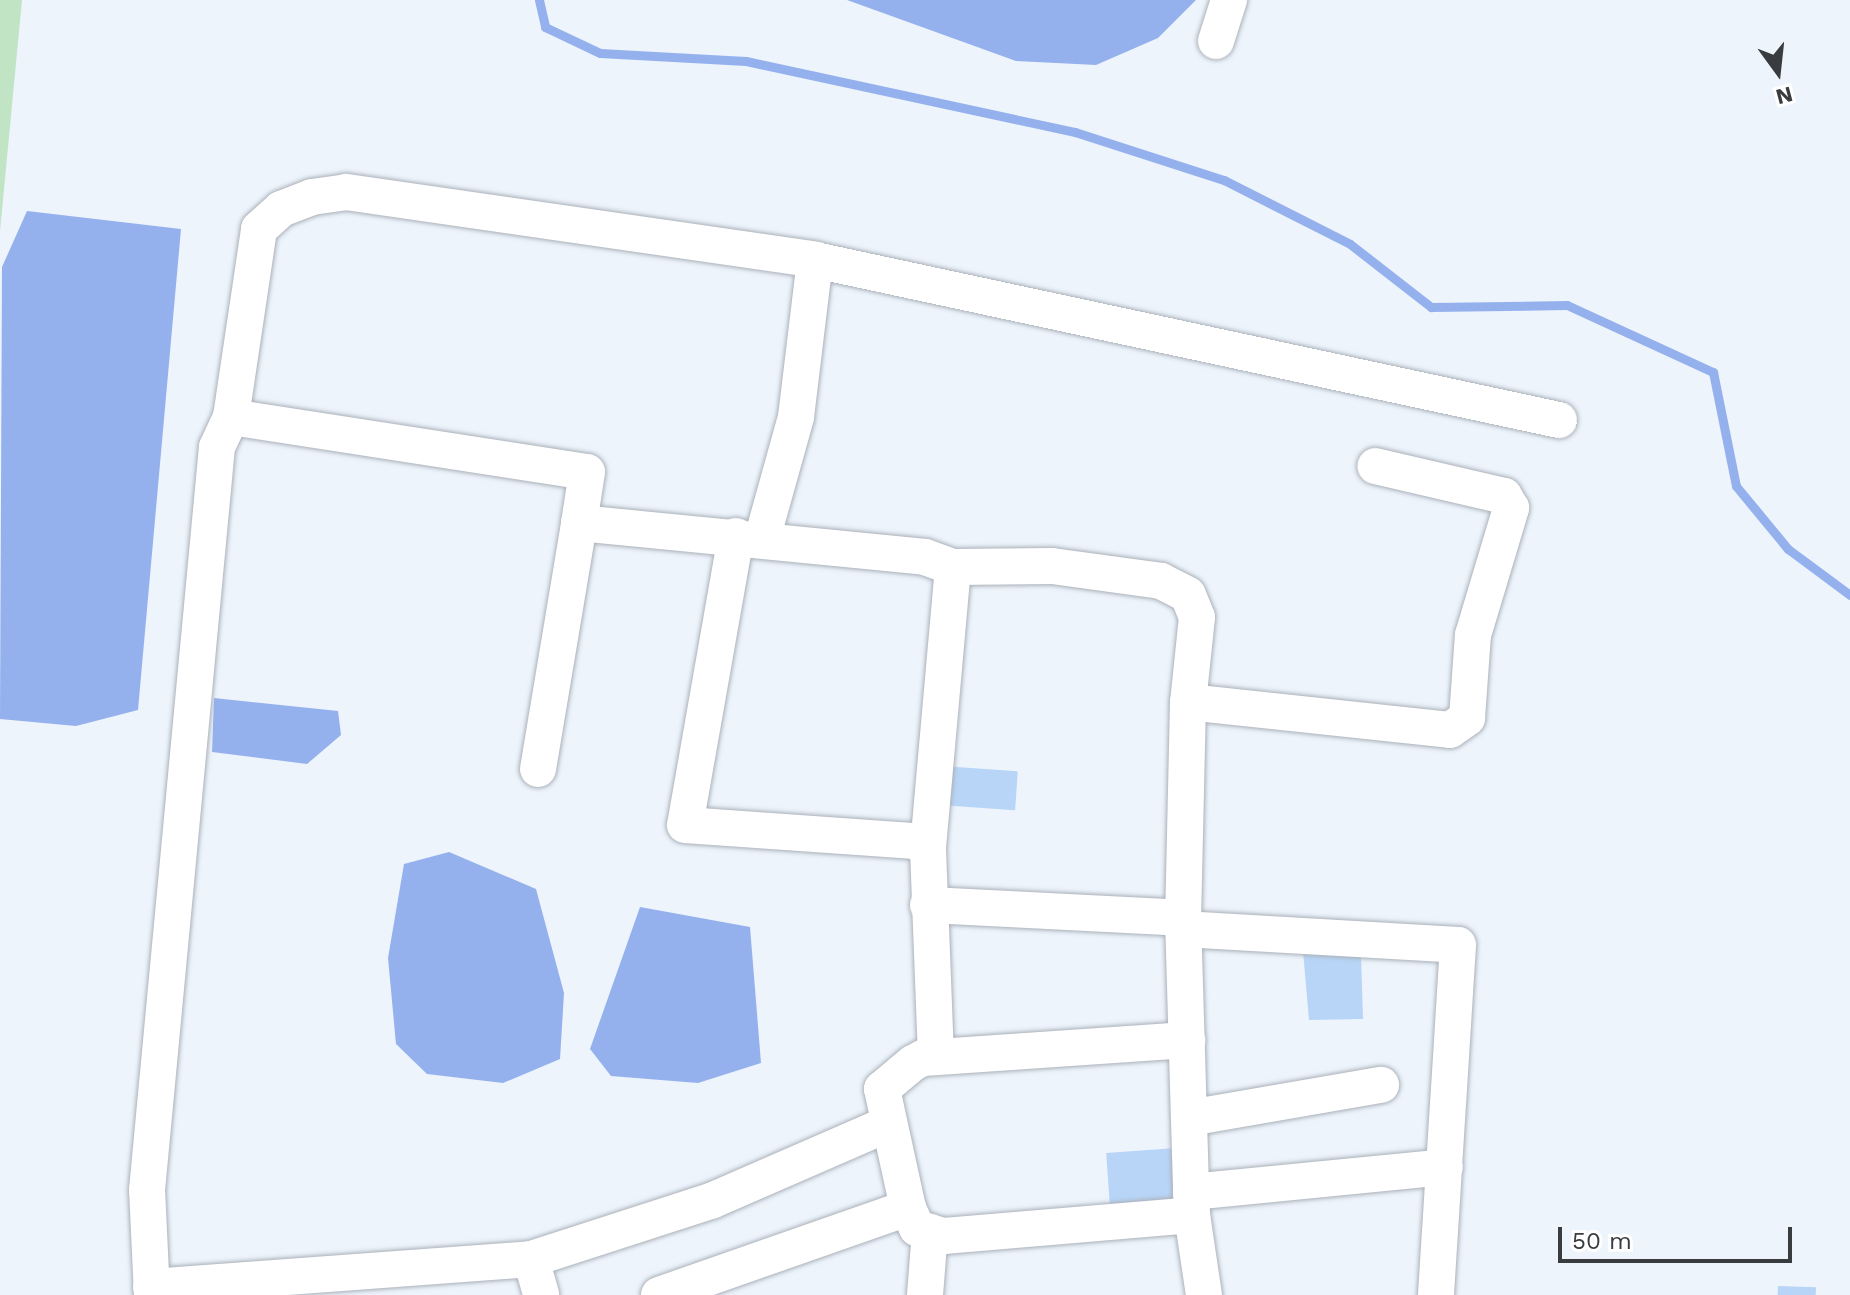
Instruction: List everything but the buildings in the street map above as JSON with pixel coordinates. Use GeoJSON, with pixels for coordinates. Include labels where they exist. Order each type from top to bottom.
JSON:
{"type":"FeatureCollection","features":[{"type":"Feature","properties":{"kind":"street"},"geometry":{"type":"LineString","coordinates":[[1216,41],[1229,0]]}},
{"type":"Feature","properties":{"kind":"street"},"geometry":{"type":"LineString","coordinates":[[886,1125],[711,1201],[531,1259],[151,1291],[147,1190],[204,564],[217,447],[231,417],[259,229],[281,209],[312,197],[346,192],[815,260],[1559,420]]}},
{"type":"Feature","properties":{"kind":"street"},"geometry":{"type":"LineString","coordinates":[[815,260],[796,417],[749,538],[685,825],[915,841],[928,849]]}},
{"type":"Feature","properties":{"kind":"street"},"geometry":{"type":"LineString","coordinates":[[231,417],[587,472],[538,769]]}},
{"type":"Feature","properties":{"kind":"street"},"geometry":{"type":"LineString","coordinates":[[1188,702],[1450,730],[1467,718],[1473,635],[1511,508],[1504,496],[1375,466]]}},
{"type":"Feature","properties":{"kind":"street"},"geometry":{"type":"LineString","coordinates":[[579,523],[925,557],[953,567],[1052,566],[1177,587],[1188,595],[1197,617],[1188,702],[1183,924],[1192,1204],[1204,1295]]}},
{"type":"Feature","properties":{"kind":"street"},"geometry":{"type":"LineString","coordinates":[[936,1057],[928,849],[953,567]]}},
{"type":"Feature","properties":{"kind":"street"},"geometry":{"type":"LineString","coordinates":[[928,905],[1458,945],[1436,1295]]}},
{"type":"Feature","properties":{"kind":"street"},"geometry":{"type":"LineString","coordinates":[[925,1295],[919,1220],[886,1125],[882,1089],[913,1063],[936,1057],[1187,1040]]}},
{"type":"Feature","properties":{"kind":"street"},"geometry":{"type":"LineString","coordinates":[[1189,1118],[1381,1085]]}},
{"type":"Feature","properties":{"kind":"street"},"geometry":{"type":"LineString","coordinates":[[659,1295],[919,1220],[944,1236],[1445,1167]]}},
{"type":"Feature","properties":{"kind":"street"},"geometry":{"type":"LineString","coordinates":[[531,1259],[541,1295]]}},
{"type":"Feature","properties":{"kind":"green space"},"geometry":{"type":"Polygon","coordinates":[[[0,0],[22,0],[0,231],[0,0]]]}},
{"type":"Feature","properties":{"kind":"water"},"geometry":{"type":"Polygon","coordinates":[[[847,0],[1196,0],[1158,38],[1096,65],[1016,61],[847,0]]]}},
{"type":"Feature","properties":{"kind":"water"},"geometry":{"type":"Polygon","coordinates":[[[27,211],[181,229],[138,710],[76,726],[0,719],[2,267],[27,211]]]}},
{"type":"Feature","properties":{"kind":"water"},"geometry":{"type":"Polygon","coordinates":[[[214,698],[338,711],[341,735],[307,764],[212,752],[214,698]]]}},
{"type":"Feature","properties":{"kind":"water"},"geometry":{"type":"Polygon","coordinates":[[[449,852],[536,889],[564,993],[560,1059],[503,1083],[427,1074],[396,1044],[388,958],[404,864],[449,852]]]}},
{"type":"Feature","properties":{"kind":"water"},"geometry":{"type":"Polygon","coordinates":[[[640,907],[750,927],[761,1063],[698,1083],[611,1076],[590,1049],[640,907]]]}},
{"type":"Feature","properties":{"kind":"waterway"},"geometry":{"type":"LineString","coordinates":[[539,0],[545,27],[600,53],[746,61],[1075,132],[1224,180],[1350,244],[1431,307],[1567,305],[1713,372],[1736,486],[1788,549],[1850,595]]}}]}
